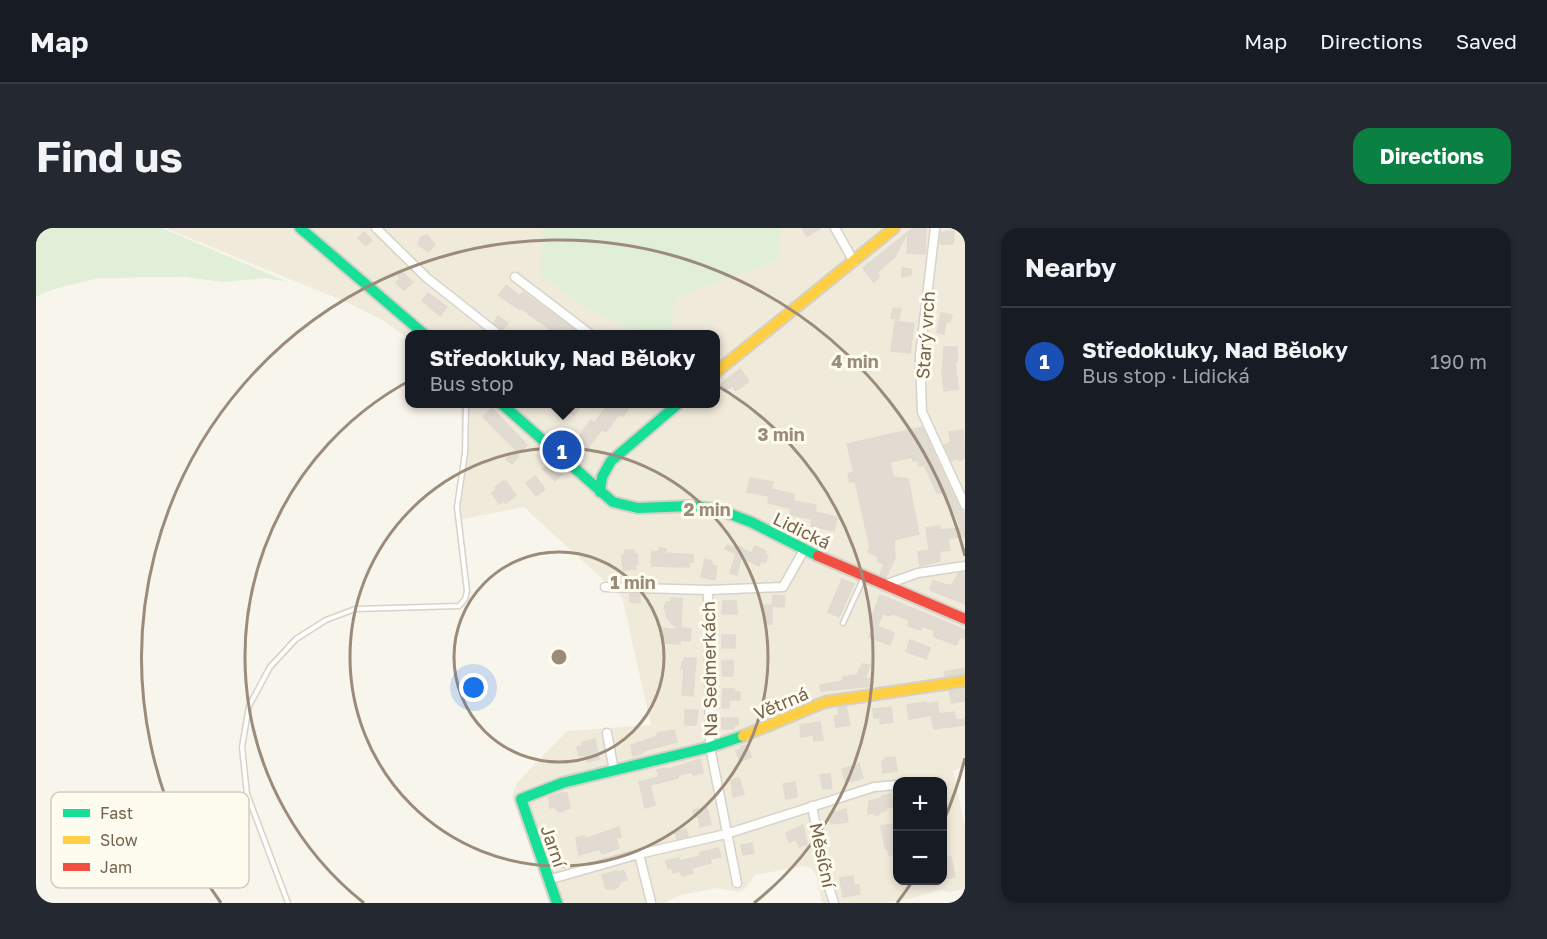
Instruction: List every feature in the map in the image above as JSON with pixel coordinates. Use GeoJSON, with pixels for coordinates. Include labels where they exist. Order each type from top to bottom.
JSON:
{"type":"FeatureCollection","features":[{"type":"Feature","properties":{"kind":"street"},"geometry":{"type":"LineString","coordinates":[[300,228],[419,330]]}},
{"type":"Feature","properties":{"kind":"street"},"geometry":{"type":"LineString","coordinates":[[376,228],[427,279],[492,330]]}},
{"type":"Feature","properties":{"kind":"street"},"geometry":{"type":"LineString","coordinates":[[835,228],[854,262]]}},
{"type":"Feature","properties":{"kind":"street"},"geometry":{"type":"LineString","coordinates":[[720,369],[894,228]]}},
{"type":"Feature","properties":{"kind":"street","name":"Starý vrch"},"geometry":{"type":"LineString","coordinates":[[935,228],[920,356],[922,412],[965,505]]}},
{"type":"Feature","properties":{"kind":"street"},"geometry":{"type":"LineString","coordinates":[[515,277],[585,330]]}},
{"type":"Feature","properties":{"kind":"street","name":"Lidická"},"geometry":{"type":"LineString","coordinates":[[506,408],[613,502],[624,507],[696,506],[716,509],[865,577],[965,619]]}},
{"type":"Feature","properties":{"kind":"street"},"geometry":{"type":"LineString","coordinates":[[600,492],[602,477],[611,461],[673,408]]}},
{"type":"Feature","properties":{"kind":"street","name":"Na Sedmerkách"},"geometry":{"type":"LineString","coordinates":[[605,587],[708,590],[783,587],[804,550]]}},
{"type":"Feature","properties":{"kind":"street"},"geometry":{"type":"LineString","coordinates":[[884,585],[918,573],[965,566]]}},
{"type":"Feature","properties":{"kind":"street","name":"Na Sedmerkách"},"geometry":{"type":"LineString","coordinates":[[708,590],[710,747],[737,883]]}},
{"type":"Feature","properties":{"kind":"street","name":"Větrná"},"geometry":{"type":"LineString","coordinates":[[520,799],[562,783],[710,747],[754,732],[825,702],[965,681]]}},
{"type":"Feature","properties":{"kind":"street"},"geometry":{"type":"LineString","coordinates":[[607,733],[614,771]]}},
{"type":"Feature","properties":{"kind":"street","name":"Měsíční"},"geometry":{"type":"LineString","coordinates":[[548,880],[639,854],[726,834],[874,787],[893,785]]}},
{"type":"Feature","properties":{"kind":"street","name":"Jarní"},"geometry":{"type":"LineString","coordinates":[[520,799],[557,903]]}},
{"type":"Feature","properties":{"kind":"street","name":"Měsíční"},"geometry":{"type":"LineString","coordinates":[[812,807],[827,881],[834,903]]}},
{"type":"Feature","properties":{"kind":"street"},"geometry":{"type":"LineString","coordinates":[[639,854],[651,902]]}},
{"type":"Feature","properties":{"kind":"lane"},"geometry":{"type":"LineString","coordinates":[[247,792],[242,747],[249,705],[270,667],[296,639],[326,620],[355,609],[459,606],[465,599],[467,591],[457,507],[465,453],[466,408]]}},
{"type":"Feature","properties":{"kind":"lane"},"geometry":{"type":"LineString","coordinates":[[843,623],[865,577]]}},
{"type":"Feature","properties":{"kind":"lane"},"geometry":{"type":"LineString","coordinates":[[249,799],[288,903]]}},
{"type":"Feature","properties":{"kind":"shaded area"},"geometry":{"type":"Polygon","coordinates":[[[165,228],[965,228],[965,766],[953,771],[965,827],[965,889],[949,892],[940,889],[913,898],[883,903],[822,903],[816,875],[812,869],[803,866],[755,875],[745,889],[739,892],[716,888],[677,896],[665,903],[549,903],[512,796],[517,783],[567,731],[651,725],[622,597],[524,507],[454,521],[462,451],[461,408],[720,408],[720,330],[405,330],[405,336],[381,319],[346,302],[165,228]]]}},
{"type":"Feature","properties":{"kind":"green space"},"geometry":{"type":"Polygon","coordinates":[[[36,228],[162,228],[288,282],[266,278],[224,282],[184,277],[98,278],[54,289],[36,297],[36,228]]]}},
{"type":"Feature","properties":{"kind":"green space"},"geometry":{"type":"Polygon","coordinates":[[[543,228],[780,228],[778,260],[675,298],[670,330],[637,330],[617,323],[585,306],[540,275],[543,228]]]}},
{"type":"Feature","properties":{"kind":"building"},"geometry":{"type":"Polygon","coordinates":[[[802,228],[821,228],[807,236],[802,228]]]}},
{"type":"Feature","properties":{"kind":"building"},"geometry":{"type":"Polygon","coordinates":[[[913,228],[926,228],[925,254],[907,253],[908,232],[913,228]]]}},
{"type":"Feature","properties":{"kind":"building"},"geometry":{"type":"Polygon","coordinates":[[[954,231],[953,244],[940,244],[941,232],[954,231]]]}},
{"type":"Feature","properties":{"kind":"building"},"geometry":{"type":"Polygon","coordinates":[[[364,232],[372,240],[366,246],[358,238],[364,232]]]}},
{"type":"Feature","properties":{"kind":"building"},"geometry":{"type":"Polygon","coordinates":[[[907,233],[895,257],[877,272],[880,277],[874,282],[863,268],[907,233]]]}},
{"type":"Feature","properties":{"kind":"building"},"geometry":{"type":"Polygon","coordinates":[[[427,235],[435,245],[428,252],[418,244],[421,237],[427,235]]]}},
{"type":"Feature","properties":{"kind":"building"},"geometry":{"type":"Polygon","coordinates":[[[902,268],[911,269],[911,275],[902,277],[902,268]]]}},
{"type":"Feature","properties":{"kind":"building"},"geometry":{"type":"Polygon","coordinates":[[[402,272],[413,282],[404,290],[396,283],[402,272]]]}},
{"type":"Feature","properties":{"kind":"building"},"geometry":{"type":"Polygon","coordinates":[[[506,285],[520,296],[523,292],[575,330],[551,330],[499,295],[506,285]]]}},
{"type":"Feature","properties":{"kind":"building"},"geometry":{"type":"Polygon","coordinates":[[[428,293],[447,307],[440,316],[422,301],[428,293]]]}},
{"type":"Feature","properties":{"kind":"building"},"geometry":{"type":"Polygon","coordinates":[[[893,308],[901,309],[899,319],[891,318],[893,308]]]}},
{"type":"Feature","properties":{"kind":"building"},"geometry":{"type":"Polygon","coordinates":[[[941,313],[952,315],[950,322],[946,321],[944,334],[937,332],[941,313]]]}},
{"type":"Feature","properties":{"kind":"building"},"geometry":{"type":"Polygon","coordinates":[[[498,316],[508,323],[503,330],[494,323],[498,316]]]}},
{"type":"Feature","properties":{"kind":"building"},"geometry":{"type":"Polygon","coordinates":[[[895,321],[914,324],[910,353],[891,351],[895,321]]]}},
{"type":"Feature","properties":{"kind":"building"},"geometry":{"type":"Polygon","coordinates":[[[944,347],[957,347],[957,362],[955,362],[958,389],[944,391],[942,374],[944,347]]]}},
{"type":"Feature","properties":{"kind":"building"},"geometry":{"type":"Polygon","coordinates":[[[740,369],[749,381],[736,391],[732,386],[725,391],[720,385],[740,369]]]}},
{"type":"Feature","properties":{"kind":"building"},"geometry":{"type":"Polygon","coordinates":[[[492,408],[527,445],[519,453],[483,417],[492,408]]]}},
{"type":"Feature","properties":{"kind":"building"},"geometry":{"type":"Polygon","coordinates":[[[564,408],[579,408],[574,415],[564,408]]]}},
{"type":"Feature","properties":{"kind":"building"},"geometry":{"type":"Polygon","coordinates":[[[606,408],[629,408],[623,416],[619,414],[606,432],[602,429],[588,448],[577,439],[591,420],[594,423],[606,408]]]}},
{"type":"Feature","properties":{"kind":"building"},"geometry":{"type":"Polygon","coordinates":[[[922,427],[959,508],[965,514],[965,537],[948,538],[950,550],[939,551],[940,561],[920,566],[918,552],[929,550],[926,528],[940,526],[940,530],[961,528],[946,492],[937,493],[924,465],[919,466],[918,460],[913,461],[912,457],[890,462],[893,477],[908,479],[919,534],[894,540],[895,557],[886,577],[880,575],[884,564],[878,561],[879,557],[868,552],[870,547],[855,481],[850,482],[848,474],[854,472],[847,444],[922,427]]]}},
{"type":"Feature","properties":{"kind":"building"},"geometry":{"type":"Polygon","coordinates":[[[963,430],[965,458],[952,461],[944,445],[951,442],[949,432],[963,430]]]}},
{"type":"Feature","properties":{"kind":"building"},"geometry":{"type":"Polygon","coordinates":[[[514,451],[519,456],[512,464],[506,459],[514,451]]]}},
{"type":"Feature","properties":{"kind":"building"},"geometry":{"type":"Polygon","coordinates":[[[550,462],[562,474],[555,481],[543,469],[550,462]]]}},
{"type":"Feature","properties":{"kind":"building"},"geometry":{"type":"Polygon","coordinates":[[[535,476],[545,489],[536,496],[526,483],[535,476]]]}},
{"type":"Feature","properties":{"kind":"building"},"geometry":{"type":"Polygon","coordinates":[[[750,478],[773,482],[771,489],[794,494],[793,501],[816,505],[815,512],[837,517],[834,531],[811,526],[812,519],[790,515],[791,508],[768,503],[769,496],[747,492],[750,478]]]}},
{"type":"Feature","properties":{"kind":"building"},"geometry":{"type":"Polygon","coordinates":[[[505,480],[516,495],[506,503],[504,500],[499,504],[492,493],[496,490],[495,487],[505,480]]]}},
{"type":"Feature","properties":{"kind":"building"},"geometry":{"type":"Polygon","coordinates":[[[727,545],[737,549],[738,546],[752,553],[755,546],[766,551],[765,554],[768,556],[765,563],[761,561],[759,566],[741,557],[737,575],[730,573],[736,554],[725,549],[727,545]]]}},
{"type":"Feature","properties":{"kind":"building"},"geometry":{"type":"Polygon","coordinates":[[[659,548],[666,549],[666,553],[693,555],[693,562],[689,562],[689,567],[651,566],[652,551],[659,552],[659,548]]]}},
{"type":"Feature","properties":{"kind":"building"},"geometry":{"type":"Polygon","coordinates":[[[625,550],[634,550],[634,554],[637,554],[636,569],[623,570],[622,555],[626,554],[625,550]]]}},
{"type":"Feature","properties":{"kind":"building"},"geometry":{"type":"Polygon","coordinates":[[[705,559],[717,566],[715,580],[701,577],[705,559]]]}},
{"type":"Feature","properties":{"kind":"building"},"geometry":{"type":"Polygon","coordinates":[[[965,572],[965,604],[930,590],[933,581],[951,586],[959,573],[965,572]]]}},
{"type":"Feature","properties":{"kind":"building"},"geometry":{"type":"Polygon","coordinates":[[[842,579],[854,584],[839,617],[828,612],[842,579]]]}},
{"type":"Feature","properties":{"kind":"building"},"geometry":{"type":"Polygon","coordinates":[[[630,594],[640,594],[640,603],[630,602],[630,594]]]}},
{"type":"Feature","properties":{"kind":"building"},"geometry":{"type":"Polygon","coordinates":[[[773,595],[785,596],[784,607],[772,606],[773,595]]]}},
{"type":"Feature","properties":{"kind":"building"},"geometry":{"type":"Polygon","coordinates":[[[880,595],[965,630],[965,639],[960,637],[956,645],[933,636],[935,631],[922,626],[921,630],[908,626],[907,619],[891,613],[890,616],[883,613],[878,625],[870,622],[880,595]]]}},
{"type":"Feature","properties":{"kind":"building"},"geometry":{"type":"Polygon","coordinates":[[[671,598],[682,599],[681,628],[691,629],[690,641],[680,640],[680,644],[663,643],[660,636],[663,628],[678,630],[666,617],[664,608],[666,602],[671,602],[671,598]]]}},
{"type":"Feature","properties":{"kind":"building"},"geometry":{"type":"Polygon","coordinates":[[[723,601],[736,601],[737,614],[722,614],[723,601]]]}},
{"type":"Feature","properties":{"kind":"building"},"geometry":{"type":"Polygon","coordinates":[[[764,605],[772,605],[772,624],[764,624],[764,605]]]}},
{"type":"Feature","properties":{"kind":"building"},"geometry":{"type":"Polygon","coordinates":[[[874,625],[894,633],[890,645],[869,637],[874,625]]]}},
{"type":"Feature","properties":{"kind":"building"},"geometry":{"type":"Polygon","coordinates":[[[722,635],[735,635],[735,648],[722,648],[722,635]]]}},
{"type":"Feature","properties":{"kind":"building"},"geometry":{"type":"Polygon","coordinates":[[[910,640],[930,648],[926,659],[906,651],[910,640]]]}},
{"type":"Feature","properties":{"kind":"building"},"geometry":{"type":"Polygon","coordinates":[[[684,658],[696,658],[693,696],[682,695],[684,669],[681,669],[684,658]]]}},
{"type":"Feature","properties":{"kind":"building"},"geometry":{"type":"Polygon","coordinates":[[[722,661],[733,661],[733,676],[723,676],[722,661]]]}},
{"type":"Feature","properties":{"kind":"building"},"geometry":{"type":"Polygon","coordinates":[[[862,664],[870,665],[865,679],[872,678],[873,686],[821,691],[820,685],[843,681],[843,677],[857,675],[862,664]]]}},
{"type":"Feature","properties":{"kind":"building"},"geometry":{"type":"Polygon","coordinates":[[[965,668],[965,674],[945,676],[944,672],[965,668]]]}},
{"type":"Feature","properties":{"kind":"building"},"geometry":{"type":"Polygon","coordinates":[[[723,689],[734,689],[735,692],[740,692],[740,700],[729,700],[729,708],[722,708],[723,689]]]}},
{"type":"Feature","properties":{"kind":"building"},"geometry":{"type":"Polygon","coordinates":[[[965,689],[965,701],[952,703],[949,691],[965,689]]]}},
{"type":"Feature","properties":{"kind":"building"},"geometry":{"type":"Polygon","coordinates":[[[768,698],[783,699],[783,710],[768,712],[768,698]]]}},
{"type":"Feature","properties":{"kind":"building"},"geometry":{"type":"Polygon","coordinates":[[[926,702],[926,704],[937,702],[939,714],[954,712],[956,720],[965,719],[965,725],[934,729],[931,715],[909,719],[907,705],[926,702]]]}},
{"type":"Feature","properties":{"kind":"building"},"geometry":{"type":"Polygon","coordinates":[[[846,706],[850,725],[836,727],[834,716],[839,715],[838,708],[846,706]]]}},
{"type":"Feature","properties":{"kind":"building"},"geometry":{"type":"Polygon","coordinates":[[[891,707],[893,722],[880,724],[880,718],[874,718],[873,709],[891,707]]]}},
{"type":"Feature","properties":{"kind":"building"},"geometry":{"type":"Polygon","coordinates":[[[685,710],[698,710],[696,725],[685,725],[685,710]]]}},
{"type":"Feature","properties":{"kind":"building"},"geometry":{"type":"Polygon","coordinates":[[[722,718],[738,718],[738,725],[734,725],[734,729],[722,729],[722,718]]]}},
{"type":"Feature","properties":{"kind":"building"},"geometry":{"type":"Polygon","coordinates":[[[820,722],[823,740],[814,741],[813,735],[801,737],[800,725],[820,722]]]}},
{"type":"Feature","properties":{"kind":"building"},"geometry":{"type":"Polygon","coordinates":[[[674,730],[677,742],[633,756],[631,745],[658,736],[657,733],[674,730]]]}},
{"type":"Feature","properties":{"kind":"building"},"geometry":{"type":"Polygon","coordinates":[[[595,739],[599,759],[587,762],[585,755],[579,756],[577,747],[595,739]]]}},
{"type":"Feature","properties":{"kind":"building"},"geometry":{"type":"Polygon","coordinates":[[[747,745],[751,757],[740,761],[736,751],[740,750],[741,746],[747,745]]]}},
{"type":"Feature","properties":{"kind":"building"},"geometry":{"type":"Polygon","coordinates":[[[895,757],[897,771],[883,773],[882,763],[885,758],[895,757]]]}},
{"type":"Feature","properties":{"kind":"building"},"geometry":{"type":"Polygon","coordinates":[[[700,759],[703,773],[693,775],[692,772],[678,775],[678,778],[650,785],[655,805],[645,808],[639,782],[659,777],[657,770],[666,768],[666,770],[700,759]]]}},
{"type":"Feature","properties":{"kind":"building"},"geometry":{"type":"Polygon","coordinates":[[[859,764],[863,778],[845,781],[842,769],[859,764]]]}},
{"type":"Feature","properties":{"kind":"building"},"geometry":{"type":"Polygon","coordinates":[[[830,774],[832,788],[823,789],[820,775],[830,774]]]}},
{"type":"Feature","properties":{"kind":"building"},"geometry":{"type":"Polygon","coordinates":[[[739,778],[744,794],[733,797],[731,780],[739,778]]]}},
{"type":"Feature","properties":{"kind":"building"},"geometry":{"type":"Polygon","coordinates":[[[795,782],[797,797],[786,799],[783,784],[795,782]]]}},
{"type":"Feature","properties":{"kind":"building"},"geometry":{"type":"Polygon","coordinates":[[[567,793],[570,808],[559,812],[554,807],[550,808],[549,797],[567,793]]]}},
{"type":"Feature","properties":{"kind":"building"},"geometry":{"type":"Polygon","coordinates":[[[891,794],[893,807],[885,808],[886,811],[880,812],[877,816],[873,813],[868,814],[869,801],[882,798],[882,796],[891,794]]]}},
{"type":"Feature","properties":{"kind":"building"},"geometry":{"type":"Polygon","coordinates":[[[707,808],[711,824],[700,827],[698,816],[694,817],[693,810],[707,808]]]}},
{"type":"Feature","properties":{"kind":"building"},"geometry":{"type":"Polygon","coordinates":[[[846,809],[848,822],[831,824],[829,814],[846,809]]]}},
{"type":"Feature","properties":{"kind":"building"},"geometry":{"type":"Polygon","coordinates":[[[893,824],[893,854],[889,855],[887,847],[885,848],[881,826],[893,824]]]}},
{"type":"Feature","properties":{"kind":"building"},"geometry":{"type":"Polygon","coordinates":[[[803,825],[807,844],[799,847],[796,839],[789,842],[786,833],[803,825]]]}},
{"type":"Feature","properties":{"kind":"building"},"geometry":{"type":"Polygon","coordinates":[[[619,827],[621,837],[616,838],[619,848],[602,854],[600,849],[579,855],[576,838],[584,836],[585,839],[619,827]]]}},
{"type":"Feature","properties":{"kind":"building"},"geometry":{"type":"Polygon","coordinates":[[[686,829],[688,836],[677,839],[675,832],[686,829]]]}},
{"type":"Feature","properties":{"kind":"building"},"geometry":{"type":"Polygon","coordinates":[[[752,843],[754,853],[743,855],[741,845],[752,843]]]}},
{"type":"Feature","properties":{"kind":"building"},"geometry":{"type":"Polygon","coordinates":[[[718,848],[721,857],[710,859],[711,863],[691,868],[693,873],[682,876],[680,871],[673,873],[672,868],[668,869],[666,861],[679,858],[680,861],[700,856],[699,853],[718,848]]]}},
{"type":"Feature","properties":{"kind":"building"},"geometry":{"type":"Polygon","coordinates":[[[947,857],[951,857],[955,877],[947,878],[947,857]]]}},
{"type":"Feature","properties":{"kind":"building"},"geometry":{"type":"Polygon","coordinates":[[[624,871],[627,880],[619,882],[620,885],[615,889],[606,889],[602,875],[624,871]]]}},
{"type":"Feature","properties":{"kind":"building"},"geometry":{"type":"Polygon","coordinates":[[[853,876],[854,886],[859,885],[860,894],[843,897],[840,878],[853,876]]]}},
{"type":"Feature","properties":{"kind":"traffic: fast"},"geometry":{"type":"LineString","coordinates":[[300,228],[419,330]]}},
{"type":"Feature","properties":{"kind":"traffic: fast"},"geometry":{"type":"LineString","coordinates":[[507,408],[613,502],[638,508],[691,506],[717,509],[751,522],[818,556]]}},
{"type":"Feature","properties":{"kind":"traffic: fast"},"geometry":{"type":"LineString","coordinates":[[600,492],[602,477],[611,461],[673,408]]}},
{"type":"Feature","properties":{"kind":"traffic: fast"},"geometry":{"type":"LineString","coordinates":[[557,903],[521,799],[562,783],[710,747],[743,736]]}},
{"type":"Feature","properties":{"kind":"traffic: slow"},"geometry":{"type":"LineString","coordinates":[[720,369],[894,228]]}},
{"type":"Feature","properties":{"kind":"traffic: slow"},"geometry":{"type":"LineString","coordinates":[[743,736],[825,702],[965,681]]}},
{"type":"Feature","properties":{"kind":"traffic: jam"},"geometry":{"type":"LineString","coordinates":[[818,556],[965,619]]}},
{"type":"Feature","properties":{"kind":"place","name":"Středokluky, Nad Běloky"},"geometry":{"type":"Point","coordinates":[562,450]}}]}
